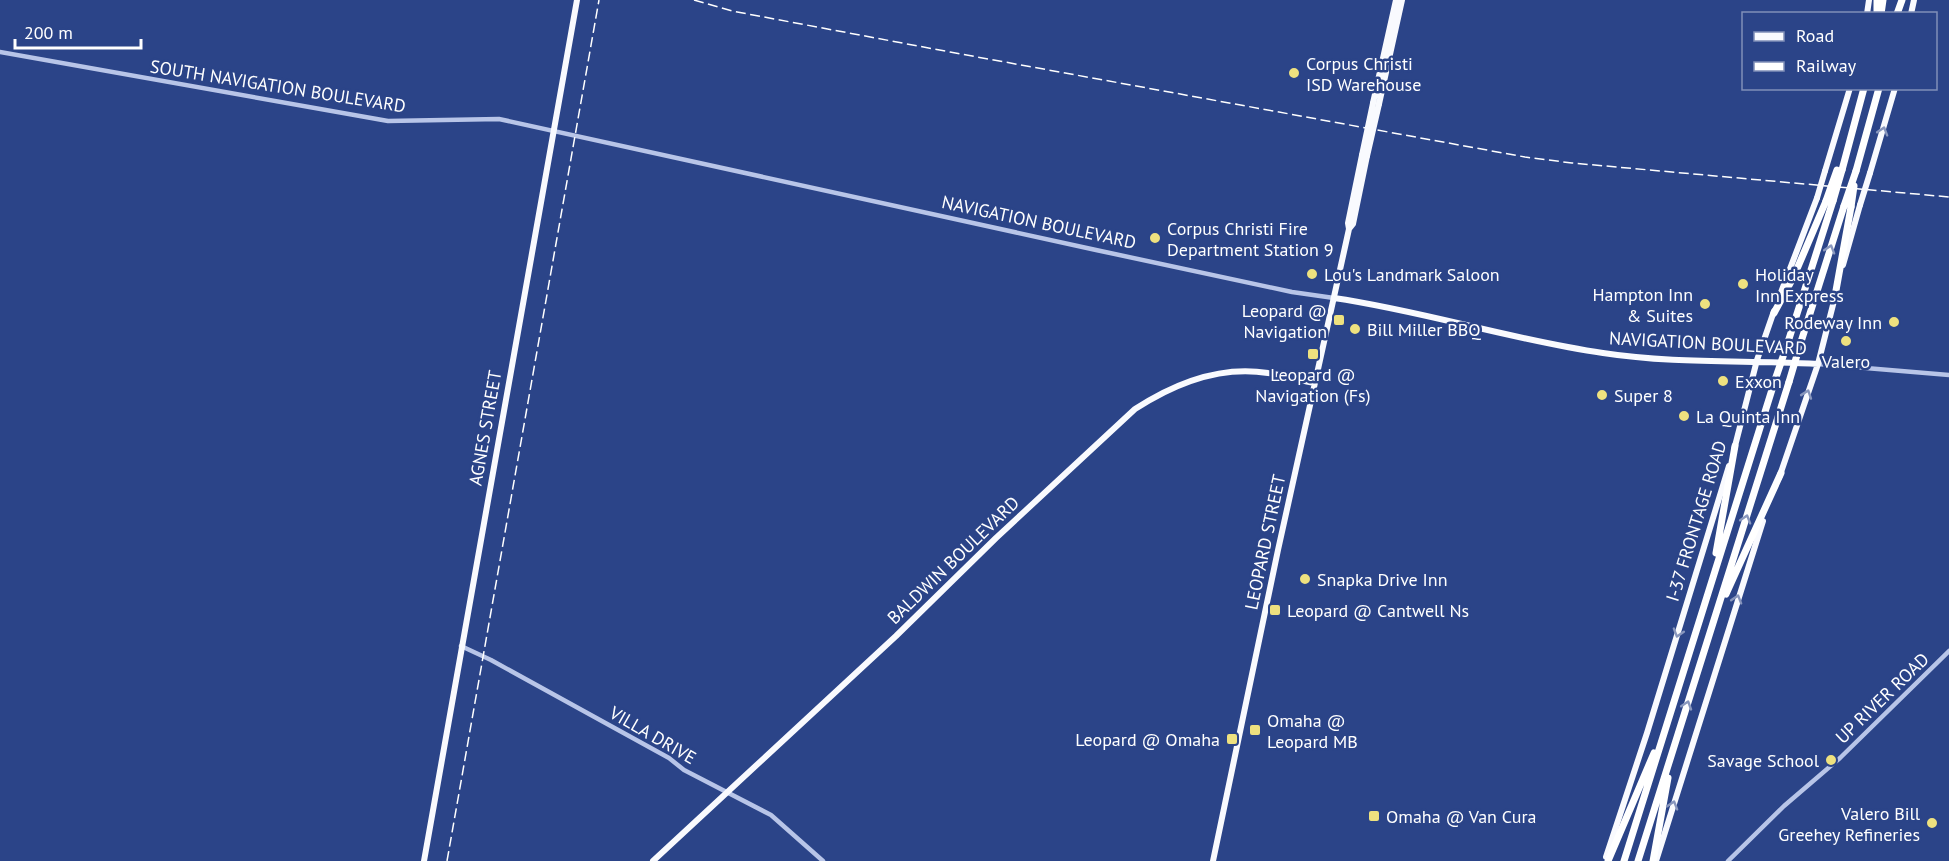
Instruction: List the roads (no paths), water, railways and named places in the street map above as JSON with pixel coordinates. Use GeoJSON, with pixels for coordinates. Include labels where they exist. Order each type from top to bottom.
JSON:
{"type":"FeatureCollection","features":[{"type":"Feature","properties":{"kind":"highway"},"geometry":{"type":"LineString","coordinates":[[1624,861],[1788,342],[1829,201],[1852,135],[1863,90]]}},
{"type":"Feature","properties":{"kind":"highway"},"geometry":{"type":"LineString","coordinates":[[1638,861],[1800,345],[1847,207],[1878,90]]}},
{"type":"Feature","properties":{"kind":"highway"},"geometry":{"type":"LineString","coordinates":[[1774,313],[1829,201]]}},
{"type":"Feature","properties":{"kind":"highway"},"geometry":{"type":"LineString","coordinates":[[1835,296],[1847,207]]}},
{"type":"Feature","properties":{"kind":"highway"},"geometry":{"type":"LineString","coordinates":[[1711,581],[1735,446]]}},
{"type":"Feature","properties":{"kind":"highway"},"geometry":{"type":"LineString","coordinates":[[1714,621],[1781,473]]}},
{"type":"Feature","properties":{"kind":"highway"},"geometry":{"type":"LineString","coordinates":[[1607,861],[1621,835],[1678,692]]}},
{"type":"Feature","properties":{"kind":"highway"},"geometry":{"type":"LineString","coordinates":[[1655,861],[1662,806],[1680,726]]}},
{"type":"Feature","properties":{"kind":"main road","name":"AGNES STREET"},"geometry":{"type":"LineString","coordinates":[[424,861],[577,0]]}},
{"type":"Feature","properties":{"kind":"main road","name":"LEOPARD STREET"},"geometry":{"type":"LineString","coordinates":[[1213,861],[1314,383],[1349,230],[1348,223],[1365,156],[1395,0]]}},
{"type":"Feature","properties":{"kind":"main road","name":"LEOPARD STREET"},"geometry":{"type":"LineString","coordinates":[[1376,103],[1402,0]]}},
{"type":"Feature","properties":{"kind":"main road","name":"I-37 FRONTAGE ROAD"},"geometry":{"type":"LineString","coordinates":[[1607,861],[1735,446],[1757,360],[1817,198],[1849,90]]}},
{"type":"Feature","properties":{"kind":"main road"},"geometry":{"type":"LineString","coordinates":[[1655,861],[1755,540],[1781,473],[1818,364],[1860,205],[1894,90]]}},
{"type":"Feature","properties":{"kind":"main road","name":"NAVIGATION BOULEVARD"},"geometry":{"type":"LineString","coordinates":[[1334,298],[1366,303],[1532,341],[1602,353],[1671,359],[1757,360],[1818,364]]}},
{"type":"Feature","properties":{"kind":"main road","name":"BALDWIN BOULEVARD"},"geometry":{"type":"LineString","coordinates":[[653,861],[1136,409],[1159,393],[1180,384],[1207,375],[1234,371],[1267,372],[1314,383]]}},
{"type":"Feature","properties":{"kind":"street","name":"SOUTH NAVIGATION BOULEVARD"},"geometry":{"type":"LineString","coordinates":[[0,52],[388,121],[499,119],[553,131]]}},
{"type":"Feature","properties":{"kind":"street","name":"NAVIGATION BOULEVARD"},"geometry":{"type":"LineString","coordinates":[[553,131],[1106,253],[1292,292],[1334,298]]}},
{"type":"Feature","properties":{"kind":"street","name":"NAVIGATION BOULEVARD"},"geometry":{"type":"LineString","coordinates":[[1818,364],[1949,375]]}},
{"type":"Feature","properties":{"kind":"street","name":"VILLA DRIVE"},"geometry":{"type":"LineString","coordinates":[[461,646],[491,660],[669,758],[684,770],[771,815],[823,861]]}},
{"type":"Feature","properties":{"kind":"street","name":"UP RIVER ROAD"},"geometry":{"type":"LineString","coordinates":[[1728,861],[1784,806],[1840,758],[1949,651]]}},
{"type":"Feature","properties":{"kind":"railway"},"geometry":{"type":"LineString","coordinates":[[447,861],[599,0]]}},
{"type":"Feature","properties":{"kind":"railway"},"geometry":{"type":"LineString","coordinates":[[694,0],[732,11],[1525,157],[1949,197]]}},
{"type":"Feature","properties":{"kind":"place","name":"Corpus Christi ISD Warehouse"},"geometry":{"type":"Point","coordinates":[1294,73]}},
{"type":"Feature","properties":{"kind":"place","name":"Corpus Christi Fire Department Station 9"},"geometry":{"type":"Point","coordinates":[1155,238]}},
{"type":"Feature","properties":{"kind":"place","name":"Lou's Landmark Saloon"},"geometry":{"type":"Point","coordinates":[1312,274]}},
{"type":"Feature","properties":{"kind":"place","name":"Holiday Inn Express"},"geometry":{"type":"Point","coordinates":[1743,284]}},
{"type":"Feature","properties":{"kind":"place","name":"Hampton Inn & Suites"},"geometry":{"type":"Point","coordinates":[1705,304]}},
{"type":"Feature","properties":{"kind":"place","name":"Leopard @ Navigation"},"geometry":{"type":"Point","coordinates":[1339,320]}},
{"type":"Feature","properties":{"kind":"place","name":"Rodeway Inn"},"geometry":{"type":"Point","coordinates":[1894,322]}},
{"type":"Feature","properties":{"kind":"place","name":"Bill Miller BBQ"},"geometry":{"type":"Point","coordinates":[1355,329]}},
{"type":"Feature","properties":{"kind":"place","name":"Valero"},"geometry":{"type":"Point","coordinates":[1846,341]}},
{"type":"Feature","properties":{"kind":"place","name":"Leopard @ Navigation (Fs)"},"geometry":{"type":"Point","coordinates":[1313,354]}},
{"type":"Feature","properties":{"kind":"place","name":"Exxon"},"geometry":{"type":"Point","coordinates":[1723,381]}},
{"type":"Feature","properties":{"kind":"place","name":"Super 8"},"geometry":{"type":"Point","coordinates":[1602,395]}},
{"type":"Feature","properties":{"kind":"place","name":"La Quinta Inn"},"geometry":{"type":"Point","coordinates":[1684,416]}},
{"type":"Feature","properties":{"kind":"place","name":"Snapka Drive Inn"},"geometry":{"type":"Point","coordinates":[1305,579]}},
{"type":"Feature","properties":{"kind":"place","name":"Leopard @ Cantwell Ns"},"geometry":{"type":"Point","coordinates":[1275,610]}},
{"type":"Feature","properties":{"kind":"place","name":"Omaha @ Leopard MB"},"geometry":{"type":"Point","coordinates":[1255,730]}},
{"type":"Feature","properties":{"kind":"place","name":"Leopard @ Omaha"},"geometry":{"type":"Point","coordinates":[1232,739]}},
{"type":"Feature","properties":{"kind":"place","name":"Savage School"},"geometry":{"type":"Point","coordinates":[1831,760]}},
{"type":"Feature","properties":{"kind":"place","name":"Omaha @ Van Cura"},"geometry":{"type":"Point","coordinates":[1374,816]}},
{"type":"Feature","properties":{"kind":"place","name":"Valero Bill Greehey Refineries"},"geometry":{"type":"Point","coordinates":[1932,823]}}]}
